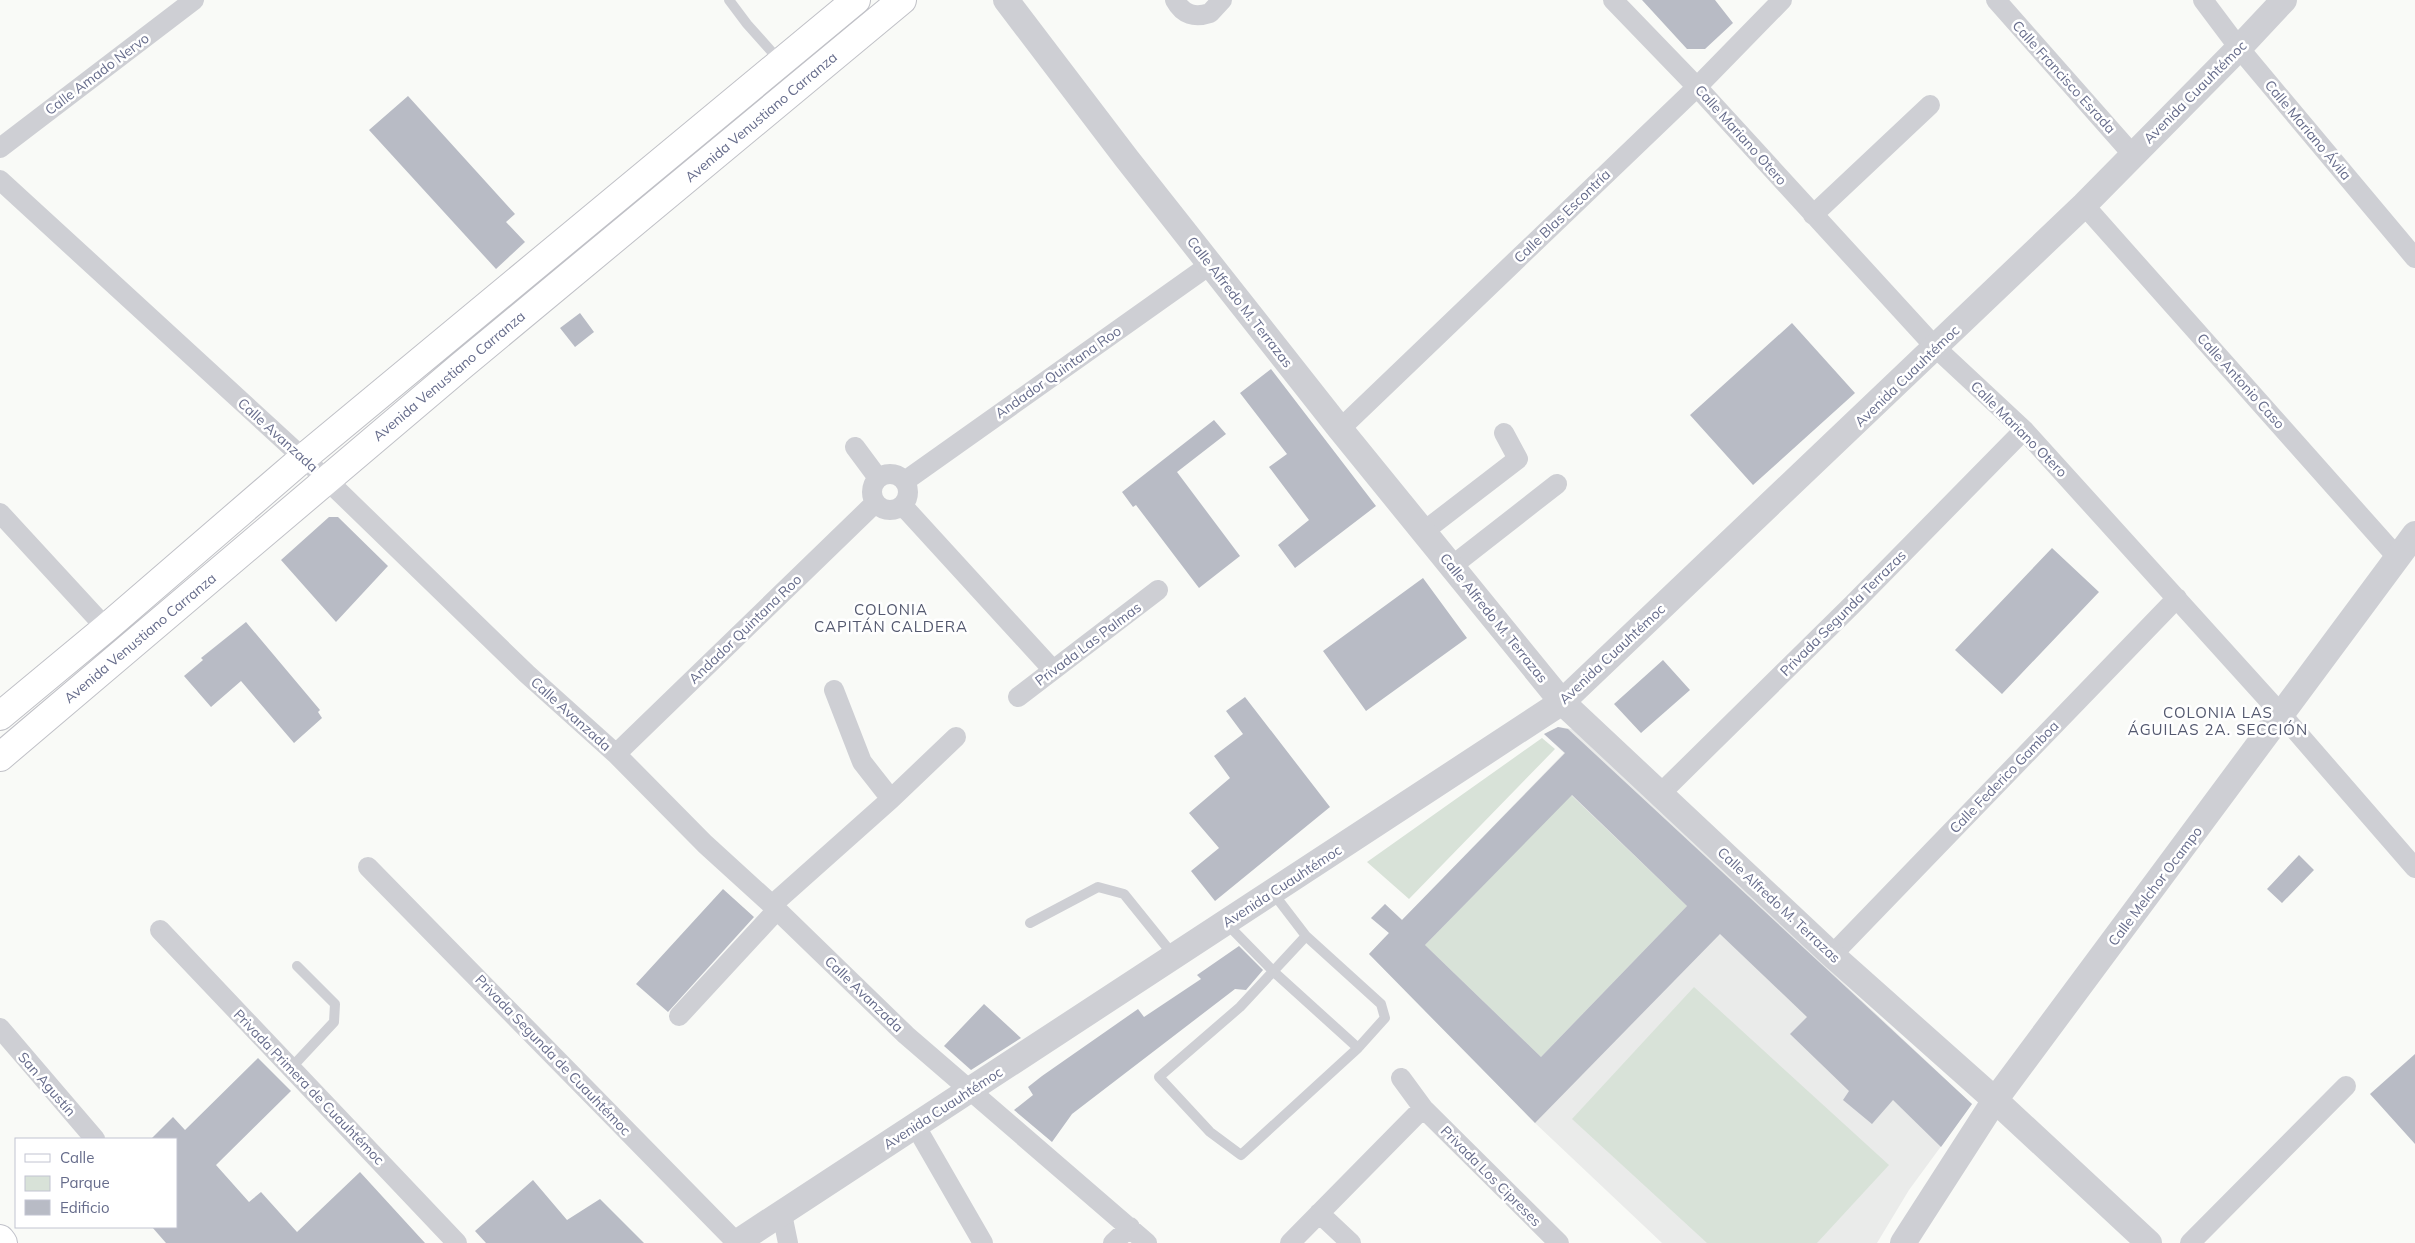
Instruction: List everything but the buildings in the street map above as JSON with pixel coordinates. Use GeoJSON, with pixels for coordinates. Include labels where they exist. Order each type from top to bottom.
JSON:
{"type":"FeatureCollection","features":[{"type":"Feature","properties":{"kind":"main road"},"geometry":{"type":"LineString","coordinates":[[1,713],[106,628],[302,459],[856,0]]}},
{"type":"Feature","properties":{"kind":"main road","name":"Avenida Venustiano Carranza"},"geometry":{"type":"LineString","coordinates":[[0,757],[326,479],[902,0]]}},
{"type":"Feature","properties":{"kind":"main road"},"geometry":{"type":"LineString","coordinates":[[0,1239],[3,1243]]}},
{"type":"Feature","properties":{"kind":"street","name":"Calle Amado Nervo"},"geometry":{"type":"LineString","coordinates":[[0,148],[194,0]]}},
{"type":"Feature","properties":{"kind":"street","name":"Calle Alfredo M. Terrazas"},"geometry":{"type":"LineString","coordinates":[[1006,0],[1127,159],[1340,429],[1562,702],[1832,955],[1995,1100],[2145,1242]]}},
{"type":"Feature","properties":{"kind":"street"},"geometry":{"type":"LineString","coordinates":[[1175,0],[1180,8],[1194,16],[1210,13],[1222,0]]}},
{"type":"Feature","properties":{"kind":"street","name":"Calle Mariano Otero"},"geometry":{"type":"LineString","coordinates":[[1613,0],[1697,87],[1936,348],[2024,430],[2282,715],[2415,868]]}},
{"type":"Feature","properties":{"kind":"street","name":"Calle Blas Escontría"},"geometry":{"type":"LineString","coordinates":[[1340,429],[1697,87],[1782,0]]}},
{"type":"Feature","properties":{"kind":"street","name":"Calle Francisco Esrada"},"geometry":{"type":"LineString","coordinates":[[1996,0],[2133,154]]}},
{"type":"Feature","properties":{"kind":"street","name":"Calle Mariano Ávila"},"geometry":{"type":"LineString","coordinates":[[2203,0],[2239,48],[2415,258]]}},
{"type":"Feature","properties":{"kind":"street","name":"Avenida Cuauhtémoc"},"geometry":{"type":"LineString","coordinates":[[737,1243],[1562,702],[2084,206],[2284,0]]}},
{"type":"Feature","properties":{"kind":"street"},"geometry":{"type":"LineString","coordinates":[[1813,215],[1930,105]]}},
{"type":"Feature","properties":{"kind":"street","name":"Calle Avanzada"},"geometry":{"type":"LineString","coordinates":[[0,180],[326,479],[527,674],[616,754],[705,844],[774,907],[906,1035],[1147,1243]]}},
{"type":"Feature","properties":{"kind":"street","name":"Calle Antonio Caso"},"geometry":{"type":"LineString","coordinates":[[2084,206],[2397,557]]}},
{"type":"Feature","properties":{"kind":"street","name":"Andador Quintana Roo"},"geometry":{"type":"LineString","coordinates":[[905,481],[1211,264]]}},
{"type":"Feature","properties":{"kind":"street","name":"Privada Segunda Terrazas"},"geometry":{"type":"LineString","coordinates":[[1660,794],[2024,430]]}},
{"type":"Feature","properties":{"kind":"street"},"geometry":{"type":"LineString","coordinates":[[1423,532],[1518,458],[1504,434]]}},
{"type":"Feature","properties":{"kind":"street"},"geometry":{"type":"LineString","coordinates":[[855,448],[878,478]]}},
{"type":"Feature","properties":{"kind":"street"},"geometry":{"type":"LineString","coordinates":[[892,474],[899,476],[905,481],[909,494],[903,506],[888,511],[875,503],[872,490],[878,478],[892,474]]}},
{"type":"Feature","properties":{"kind":"street"},"geometry":{"type":"LineString","coordinates":[[1452,566],[1558,484]]}},
{"type":"Feature","properties":{"kind":"street","name":"Andador Quintana Roo"},"geometry":{"type":"LineString","coordinates":[[616,754],[875,503]]}},
{"type":"Feature","properties":{"kind":"street"},"geometry":{"type":"LineString","coordinates":[[903,506],[1053,670]]}},
{"type":"Feature","properties":{"kind":"street"},"geometry":{"type":"LineString","coordinates":[[0,513],[106,628]]}},
{"type":"Feature","properties":{"kind":"street","name":"Calle Melchor Ocampo"},"geometry":{"type":"LineString","coordinates":[[1902,1243],[1995,1100],[2415,534]]}},
{"type":"Feature","properties":{"kind":"street","name":"Privada Las Palmas"},"geometry":{"type":"LineString","coordinates":[[1018,698],[1158,590]]}},
{"type":"Feature","properties":{"kind":"street","name":"Calle Federico Gamboa"},"geometry":{"type":"LineString","coordinates":[[1832,955],[2177,598]]}},
{"type":"Feature","properties":{"kind":"street"},"geometry":{"type":"LineString","coordinates":[[834,690],[862,762],[891,799]]}},
{"type":"Feature","properties":{"kind":"street"},"geometry":{"type":"LineString","coordinates":[[679,1016],[774,907],[956,737]]}},
{"type":"Feature","properties":{"kind":"street","name":"Privada Segunda de Cuauhtémoc"},"geometry":{"type":"LineString","coordinates":[[368,866],[737,1243]]}},
{"type":"Feature","properties":{"kind":"street","name":"Privada Primera de Cuauhtémoc"},"geometry":{"type":"LineString","coordinates":[[160,930],[457,1243]]}},
{"type":"Feature","properties":{"kind":"street","name":"San Agustín"},"geometry":{"type":"LineString","coordinates":[[0,1028],[94,1138]]}},
{"type":"Feature","properties":{"kind":"street","name":"Privada Los Cipreses"},"geometry":{"type":"LineString","coordinates":[[1401,1078],[1424,1108],[1560,1243]]}},
{"type":"Feature","properties":{"kind":"street"},"geometry":{"type":"LineString","coordinates":[[2190,1243],[2346,1086]]}},
{"type":"Feature","properties":{"kind":"street"},"geometry":{"type":"LineString","coordinates":[[1290,1243],[1424,1108]]}},
{"type":"Feature","properties":{"kind":"street"},"geometry":{"type":"LineString","coordinates":[[915,1125],[983,1243]]}},
{"type":"Feature","properties":{"kind":"street"},"geometry":{"type":"LineString","coordinates":[[1319,1213],[1351,1243]]}},
{"type":"Feature","properties":{"kind":"street"},"geometry":{"type":"LineString","coordinates":[[782,1214],[788,1243]]}},
{"type":"Feature","properties":{"kind":"street"},"geometry":{"type":"LineString","coordinates":[[1113,1243],[1130,1227]]}},
{"type":"Feature","properties":{"kind":"lane"},"geometry":{"type":"LineString","coordinates":[[729,0],[780,62]]}},
{"type":"Feature","properties":{"kind":"lane"},"geometry":{"type":"LineString","coordinates":[[1030,923],[1098,887],[1124,894],[1174,956]]}},
{"type":"Feature","properties":{"kind":"lane"},"geometry":{"type":"LineString","coordinates":[[1272,892],[1306,936],[1380,1004],[1385,1018],[1358,1048],[1241,1155],[1210,1132],[1159,1077],[1240,1007],[1306,936]]}},
{"type":"Feature","properties":{"kind":"lane"},"geometry":{"type":"LineString","coordinates":[[1226,923],[1274,972],[1358,1048]]}},
{"type":"Feature","properties":{"kind":"lane"},"geometry":{"type":"LineString","coordinates":[[291,1068],[334,1022],[335,1004],[297,966]]}},
{"type":"Feature","properties":{"kind":"shaded area"},"geometry":{"type":"Polygon","coordinates":[[[1558,727],[1573,729],[1972,1104],[1909,1190],[1877,1243],[1662,1243],[1535,1123],[1369,954],[1389,933],[1371,918],[1385,904],[1402,920],[1564,753],[1544,734],[1558,727]]]}},
{"type":"Feature","properties":{"kind":"green space"},"geometry":{"type":"Polygon","coordinates":[[[1542,738],[1555,749],[1409,899],[1367,862],[1542,738]]]}},
{"type":"Feature","properties":{"kind":"green space"},"geometry":{"type":"Polygon","coordinates":[[[1571,795],[1687,906],[1541,1057],[1425,945],[1571,795]]]}},
{"type":"Feature","properties":{"kind":"green space"},"geometry":{"type":"Polygon","coordinates":[[[1694,987],[1889,1165],[1817,1243],[1707,1243],[1572,1119],[1694,987]]]}},
{"type":"Feature","properties":{"kind":"district","name":"COLONIA CAPITÁN CALDERA"},"geometry":{"type":"Point","coordinates":[891,618]}},
{"type":"Feature","properties":{"kind":"district","name":"COLONIA LAS ÁGUILAS 2A. SECCIÓN"},"geometry":{"type":"Point","coordinates":[2218,720]}}]}
